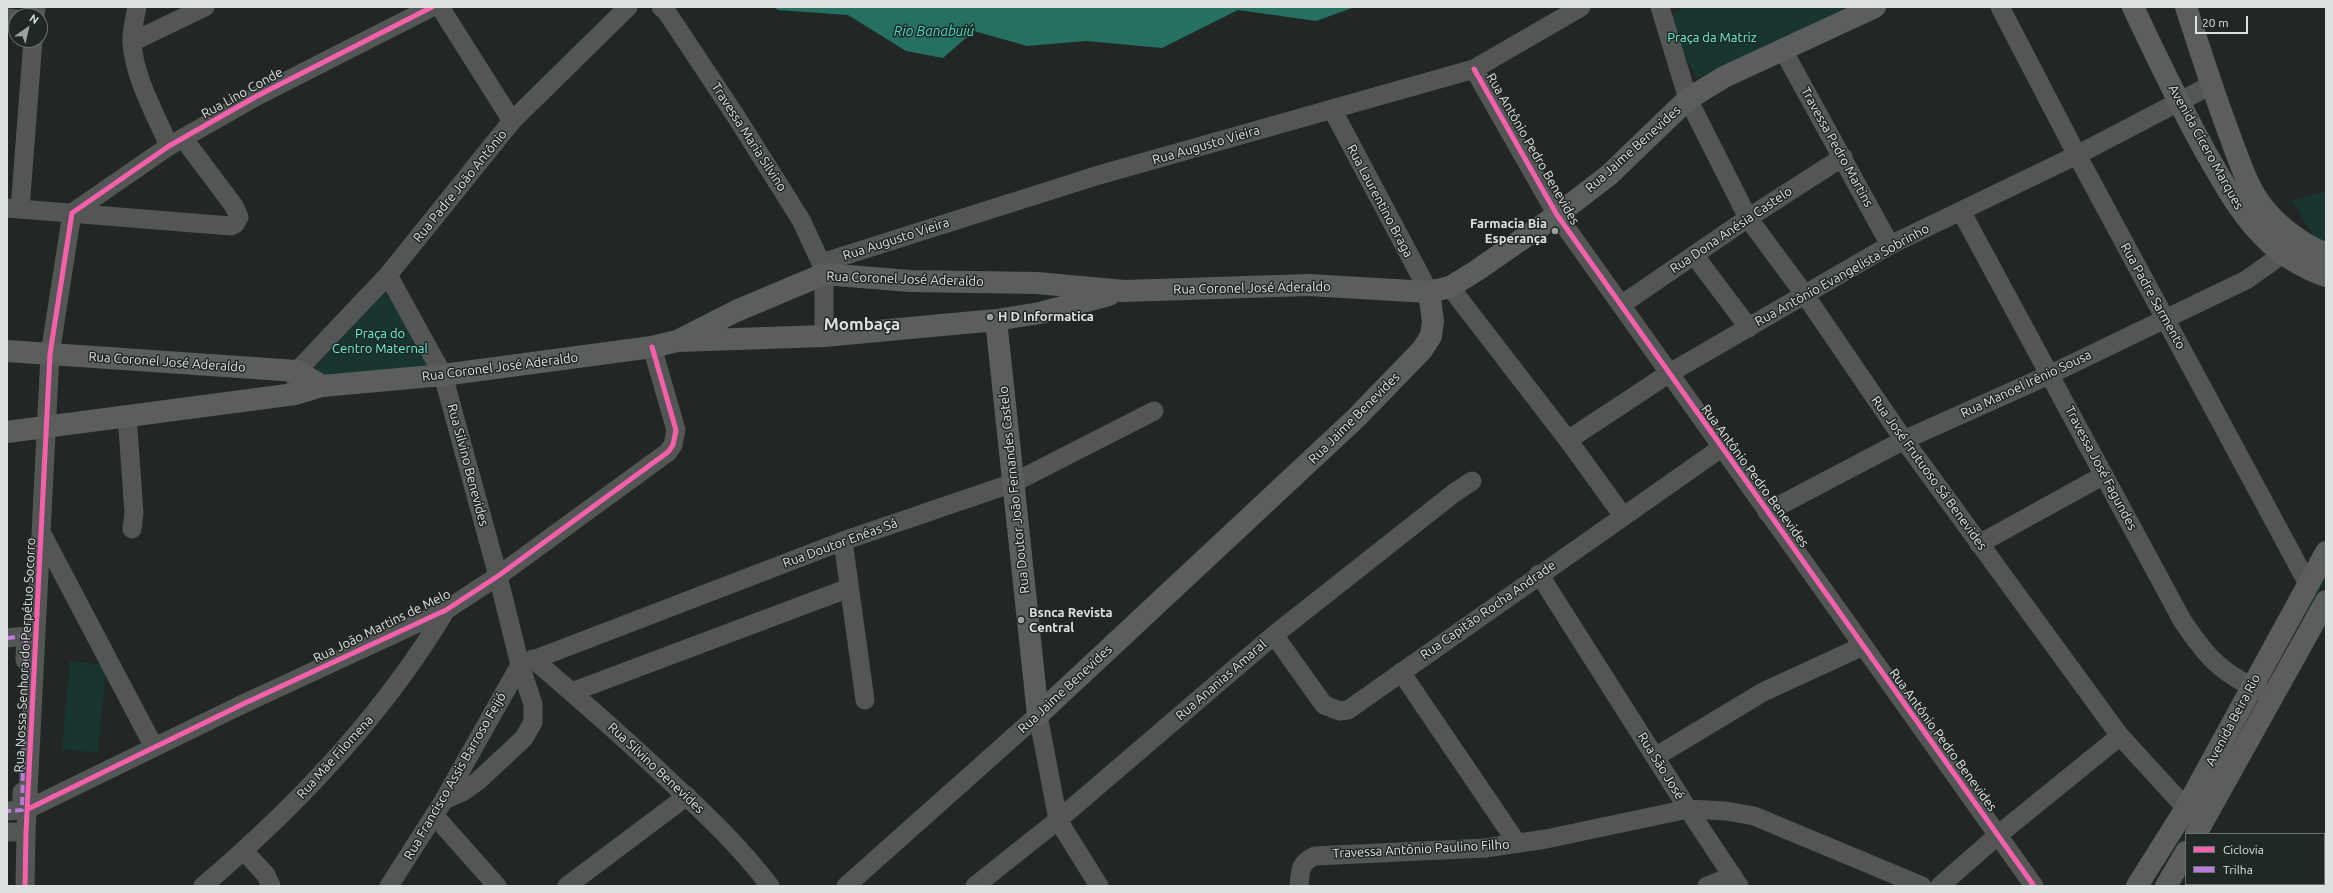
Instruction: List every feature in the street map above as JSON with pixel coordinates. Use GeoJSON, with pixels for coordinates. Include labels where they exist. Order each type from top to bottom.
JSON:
{"type":"FeatureCollection","features":[{"type":"Feature","properties":{"kind":"main road","name":"Rua Jaime Benevides"},"geometry":{"type":"LineString","coordinates":[[1038,715],[1355,419],[1422,350],[1430,336],[1433,321],[1429,292],[1450,287],[1476,271],[1556,215],[1609,175],[1688,99],[1724,77],[1875,7]]}},
{"type":"Feature","properties":{"kind":"main road","name":"Avenida Cícero Marques"},"geometry":{"type":"LineString","coordinates":[[2133,7],[2179,103],[2236,204],[2252,226],[2289,246],[2326,276]]}},
{"type":"Feature","properties":{"kind":"main road","name":"Avenida Cícero Marques"},"geometry":{"type":"LineString","coordinates":[[2186,7],[2211,84],[2240,163],[2254,193],[2270,215],[2289,246],[2326,254]]}},
{"type":"Feature","properties":{"kind":"main road","name":"Rua Coronel José Aderaldo"},"geometry":{"type":"LineString","coordinates":[[677,341],[822,269],[910,281],[1037,283],[1124,291],[1308,285],[1429,292]]}},
{"type":"Feature","properties":{"kind":"main road","name":"Rua Coronel José Aderaldo"},"geometry":{"type":"LineString","coordinates":[[7,432],[48,425],[295,394],[322,386],[443,375],[652,347],[677,341],[824,336],[996,320],[1040,313],[1124,291]]}},
{"type":"Feature","properties":{"kind":"main road","name":"Rua Doutor João Fernandes Castelo"},"geometry":{"type":"LineString","coordinates":[[996,320],[1038,715]]}},
{"type":"Feature","properties":{"kind":"main road","name":"Rua Coronel José Aderaldo"},"geometry":{"type":"LineString","coordinates":[[7,351],[297,371],[322,386]]}},
{"type":"Feature","properties":{"kind":"main road","name":"Avenida Beira Rio"},"geometry":{"type":"LineString","coordinates":[[2138,886],[2186,808],[2326,552]]}},
{"type":"Feature","properties":{"kind":"main road","name":"Avenida Beira Rio"},"geometry":{"type":"LineString","coordinates":[[2199,829],[2326,601]]}},
{"type":"Feature","properties":{"kind":"main road"},"geometry":{"type":"LineString","coordinates":[[2288,619],[2310,630]]}},
{"type":"Feature","properties":{"kind":"main road"},"geometry":{"type":"LineString","coordinates":[[2166,886],[2185,854]]}},
{"type":"Feature","properties":{"kind":"street"},"geometry":{"type":"LineString","coordinates":[[32,48],[13,208],[231,226],[239,217],[234,206],[176,142],[138,72],[132,42],[137,7]]}},
{"type":"Feature","properties":{"kind":"street"},"geometry":{"type":"LineString","coordinates":[[132,42],[205,7]]}},
{"type":"Feature","properties":{"kind":"street","name":"Rua Lino Conde"},"geometry":{"type":"LineString","coordinates":[[72,213],[176,142],[257,96],[432,7]]}},
{"type":"Feature","properties":{"kind":"street"},"geometry":{"type":"LineString","coordinates":[[440,7],[512,121]]}},
{"type":"Feature","properties":{"kind":"street","name":"Rua Padre João Antônio"},"geometry":{"type":"LineString","coordinates":[[297,371],[388,275],[512,121],[628,7]]}},
{"type":"Feature","properties":{"kind":"street","name":"Travessa Maria Silvino"},"geometry":{"type":"LineString","coordinates":[[661,7],[670,17],[781,186],[801,220],[822,269]]}},
{"type":"Feature","properties":{"kind":"street","name":"Rua Augusto Vieira"},"geometry":{"type":"LineString","coordinates":[[822,269],[1099,175],[1474,69],[1581,7]]}},
{"type":"Feature","properties":{"kind":"street","name":"Rua José Frutuoso Sá Benevides"},"geometry":{"type":"LineString","coordinates":[[1660,7],[1688,99],[1748,218],[1805,295],[1904,440],[2120,736],[2186,808],[2199,829]]}},
{"type":"Feature","properties":{"kind":"street","name":"Rua Padre Sarmento"},"geometry":{"type":"LineString","coordinates":[[2000,7],[2077,155],[2308,584]]}},
{"type":"Feature","properties":{"kind":"street","name":"Travessa Pedro Martins"},"geometry":{"type":"LineString","coordinates":[[1783,50],[1890,245]]}},
{"type":"Feature","properties":{"kind":"street","name":"Rua Antônio Pedro Benevides"},"geometry":{"type":"LineString","coordinates":[[1474,69],[1556,215],[1621,304],[1668,374],[2034,886]]}},
{"type":"Feature","properties":{"kind":"street","name":"Rua Antônio Evangelista Sobrinho"},"geometry":{"type":"LineString","coordinates":[[1568,440],[1668,374],[1890,245],[2077,155],[2179,103],[2211,84]]}},
{"type":"Feature","properties":{"kind":"street","name":"Rua Laurentino Braga"},"geometry":{"type":"LineString","coordinates":[[1332,109],[1429,292]]}},
{"type":"Feature","properties":{"kind":"street","name":"Rua Dona Anésia Castelo"},"geometry":{"type":"LineString","coordinates":[[1621,304],[1748,218],[1842,158]]}},
{"type":"Feature","properties":{"kind":"street","name":"Travessa José Fagundes"},"geometry":{"type":"LineString","coordinates":[[1961,211],[2182,620],[2211,661],[2251,687],[2272,696]]}},
{"type":"Feature","properties":{"kind":"street"},"geometry":{"type":"LineString","coordinates":[[50,354],[72,213]]}},
{"type":"Feature","properties":{"kind":"street","name":"Rua Manoel Irênio Sousa"},"geometry":{"type":"LineString","coordinates":[[1767,512],[1904,440],[2050,374],[2246,280],[2289,246]]}},
{"type":"Feature","properties":{"kind":"street"},"geometry":{"type":"LineString","coordinates":[[1694,254],[1749,328]]}},
{"type":"Feature","properties":{"kind":"street"},"geometry":{"type":"LineString","coordinates":[[822,269],[824,336]]}},
{"type":"Feature","properties":{"kind":"street","name":"Rua Silvino Benevides"},"geometry":{"type":"LineString","coordinates":[[388,275],[443,375],[498,576],[526,662],[572,692],[687,796],[732,839],[770,886]]}},
{"type":"Feature","properties":{"kind":"street"},"geometry":{"type":"LineString","coordinates":[[1450,287],[1568,440],[1623,516]]}},
{"type":"Feature","properties":{"kind":"street","name":"Rua João Martins de Melo"},"geometry":{"type":"LineString","coordinates":[[28,809],[446,610],[498,576],[668,452],[673,445],[676,430],[652,347]]}},
{"type":"Feature","properties":{"kind":"street","name":"Rua Nossa Senhora do Perpétuo Socorro"},"geometry":{"type":"LineString","coordinates":[[25,886],[26,832],[48,425],[50,354]]}},
{"type":"Feature","properties":{"kind":"street"},"geometry":{"type":"LineString","coordinates":[[295,394],[297,371]]}},
{"type":"Feature","properties":{"kind":"street","name":"Rua Doutor Enéas Sá"},"geometry":{"type":"LineString","coordinates":[[526,662],[843,541],[1013,483],[1154,411]]}},
{"type":"Feature","properties":{"kind":"street"},"geometry":{"type":"LineString","coordinates":[[127,415],[134,513],[132,529]]}},
{"type":"Feature","properties":{"kind":"street","name":"Rua Capitão Rocha Andrade"},"geometry":{"type":"LineString","coordinates":[[1274,635],[1324,705],[1340,712],[1348,710],[1539,574],[1721,448]]}},
{"type":"Feature","properties":{"kind":"street"},"geometry":{"type":"LineString","coordinates":[[1979,544],[2104,475]]}},
{"type":"Feature","properties":{"kind":"street","name":"Rua Ananias Amaral"},"geometry":{"type":"LineString","coordinates":[[975,886],[1058,820],[1274,635],[1454,493],[1472,481]]}},
{"type":"Feature","properties":{"kind":"street"},"geometry":{"type":"LineString","coordinates":[[42,535],[154,748]]}},
{"type":"Feature","properties":{"kind":"street"},"geometry":{"type":"LineString","coordinates":[[843,541],[865,700]]}},
{"type":"Feature","properties":{"kind":"street","name":"Rua São José"},"geometry":{"type":"LineString","coordinates":[[1539,574],[1688,809],[1726,811],[1754,816],[1918,886]]}},
{"type":"Feature","properties":{"kind":"street"},"geometry":{"type":"LineString","coordinates":[[572,692],[849,588]]}},
{"type":"Feature","properties":{"kind":"street","name":"Rua Mãe Filomena"},"geometry":{"type":"LineString","coordinates":[[203,886],[244,851],[301,796],[350,742],[422,651],[446,610]]}},
{"type":"Feature","properties":{"kind":"street"},"geometry":{"type":"LineString","coordinates":[[7,638],[26,636],[22,810],[7,812]]}},
{"type":"Feature","properties":{"kind":"street"},"geometry":{"type":"LineString","coordinates":[[1655,757],[1763,692],[1863,646]]}},
{"type":"Feature","properties":{"kind":"street"},"geometry":{"type":"LineString","coordinates":[[444,800],[464,791],[478,781],[524,738],[533,722],[533,704],[526,662]]}},
{"type":"Feature","properties":{"kind":"street","name":"Rua Francisco Assis Barroso Feijó"},"geometry":{"type":"LineString","coordinates":[[390,886],[444,800],[458,774],[526,662]]}},
{"type":"Feature","properties":{"kind":"street"},"geometry":{"type":"LineString","coordinates":[[1402,672],[1517,843]]}},
{"type":"Feature","properties":{"kind":"street","name":"Rua Doutor João Fernandes Castelo"},"geometry":{"type":"LineString","coordinates":[[1038,715],[1058,820],[1099,886]]}},
{"type":"Feature","properties":{"kind":"street","name":"Rua Jaime Benevides"},"geometry":{"type":"LineString","coordinates":[[846,886],[1038,715]]}},
{"type":"Feature","properties":{"kind":"street"},"geometry":{"type":"LineString","coordinates":[[1940,886],[1998,835],[2120,736]]}},
{"type":"Feature","properties":{"kind":"street"},"geometry":{"type":"LineString","coordinates":[[458,774],[478,781]]}},
{"type":"Feature","properties":{"kind":"street"},"geometry":{"type":"LineString","coordinates":[[567,886],[687,796]]}},
{"type":"Feature","properties":{"kind":"street"},"geometry":{"type":"LineString","coordinates":[[1688,809],[1736,881],[1707,886]]}},
{"type":"Feature","properties":{"kind":"street","name":"Travessa Antônio Paulino Filho"},"geometry":{"type":"LineString","coordinates":[[1300,877],[1304,861],[1315,856],[1485,848],[1546,839],[1688,809]]}},
{"type":"Feature","properties":{"kind":"street"},"geometry":{"type":"LineString","coordinates":[[434,815],[498,886]]}},
{"type":"Feature","properties":{"kind":"street"},"geometry":{"type":"LineString","coordinates":[[7,832],[26,832]]}},
{"type":"Feature","properties":{"kind":"street"},"geometry":{"type":"LineString","coordinates":[[244,851],[266,875],[271,886]]}},
{"type":"Feature","properties":{"kind":"green space","name":"Praça da Matriz"},"geometry":{"type":"Polygon","coordinates":[[[1684,7],[1854,7],[1696,78],[1671,23],[1672,15],[1684,7]]]}},
{"type":"Feature","properties":{"kind":"green space"},"geometry":{"type":"Polygon","coordinates":[[[2326,191],[2326,257],[2292,201],[2326,191]]]}},
{"type":"Feature","properties":{"kind":"green space","name":"Praça do Centro Maternal"},"geometry":{"type":"Polygon","coordinates":[[[385,291],[430,365],[321,377],[316,367],[385,291]]]}},
{"type":"Feature","properties":{"kind":"green space"},"geometry":{"type":"Polygon","coordinates":[[[2326,565],[2326,579],[2306,615],[2300,611],[2326,565]]]}},
{"type":"Feature","properties":{"kind":"green space"},"geometry":{"type":"Polygon","coordinates":[[[70,661],[106,665],[98,753],[62,749],[70,661]]]}},
{"type":"Feature","properties":{"kind":"water","name":"Rio Banabuiú"},"geometry":{"type":"Polygon","coordinates":[[[774,7],[1355,7],[1316,21],[1238,10],[1162,48],[1086,41],[1027,46],[974,31],[943,58],[906,51],[848,15],[778,10],[774,7]]]}},
{"type":"Feature","properties":{"kind":"marked path"},"geometry":{"type":"LineString","coordinates":[[7,638],[26,636],[22,810],[7,811]]}},
{"type":"Feature","properties":{"kind":"cycle path"},"geometry":{"type":"LineString","coordinates":[[25,886],[26,832],[50,354],[72,213],[169,146],[257,96],[432,7]]}},
{"type":"Feature","properties":{"kind":"cycle path"},"geometry":{"type":"LineString","coordinates":[[1474,69],[1557,215],[2034,886]]}},
{"type":"Feature","properties":{"kind":"cycle path"},"geometry":{"type":"LineString","coordinates":[[28,809],[243,704],[446,610],[498,576],[668,452],[673,445],[676,430],[652,347]]}},
{"type":"Feature","properties":{"kind":"place","name":"Farmacia Bia Esperança"},"geometry":{"type":"Point","coordinates":[1555,231]}},
{"type":"Feature","properties":{"kind":"place","name":"H D Informatica"},"geometry":{"type":"Point","coordinates":[990,317]}},
{"type":"Feature","properties":{"kind":"place","name":"Bsnca Revista Central"},"geometry":{"type":"Point","coordinates":[1021,620]}},
{"type":"Feature","properties":{"kind":"district","name":"Mombaça"},"geometry":{"type":"Point","coordinates":[862,324]}}]}
